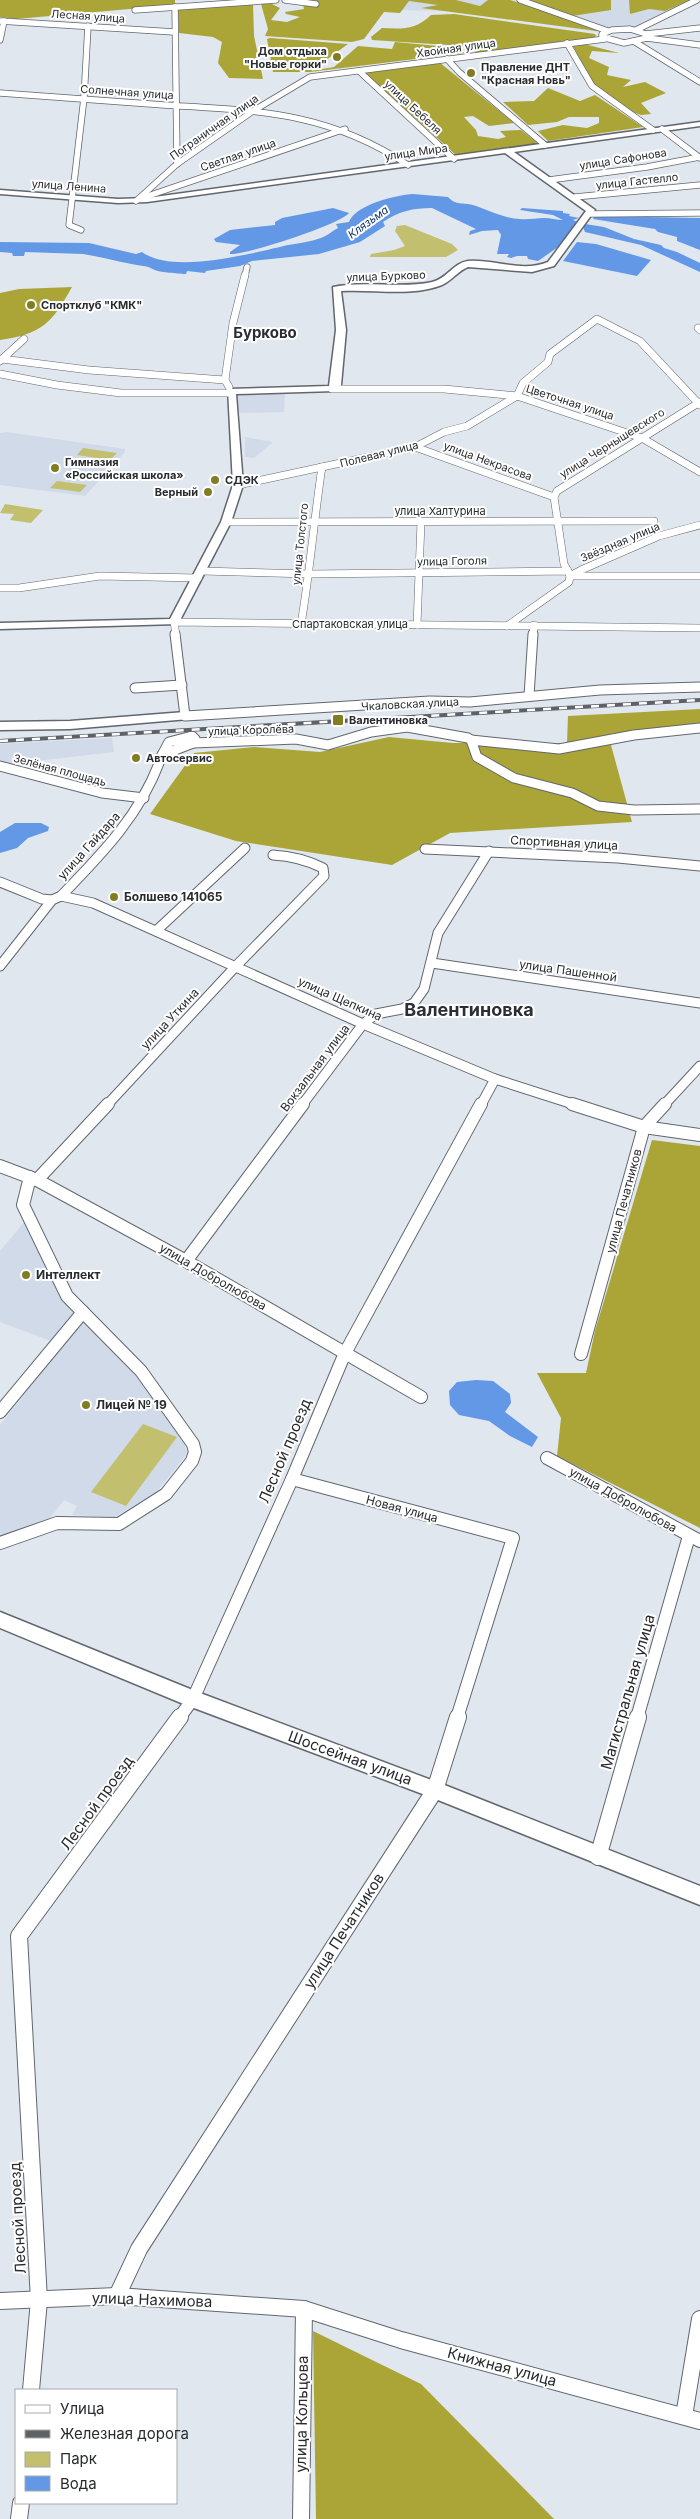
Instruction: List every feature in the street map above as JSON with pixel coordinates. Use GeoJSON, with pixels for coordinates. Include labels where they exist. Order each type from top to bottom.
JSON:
{"type":"FeatureCollection","features":[{"type":"Feature","properties":{"kind":"main road","name":"улица Мира"},"geometry":{"type":"LineString","coordinates":[[545,145],[700,124]]}},
{"type":"Feature","properties":{"kind":"main road","name":"Спартаковская улица"},"geometry":{"type":"LineString","coordinates":[[0,626],[174,622]]}},
{"type":"Feature","properties":{"kind":"main road","name":"Шоссейная улица"},"geometry":{"type":"LineString","coordinates":[[0,1620],[193,1699],[436,1790],[598,1857],[700,1896]]}},
{"type":"Feature","properties":{"kind":"street"},"geometry":{"type":"LineString","coordinates":[[135,10],[276,0]]}},
{"type":"Feature","properties":{"kind":"street"},"geometry":{"type":"LineString","coordinates":[[286,0],[316,4]]}},
{"type":"Feature","properties":{"kind":"street"},"geometry":{"type":"LineString","coordinates":[[520,0],[608,30],[636,30],[697,0]]}},
{"type":"Feature","properties":{"kind":"street"},"geometry":{"type":"LineString","coordinates":[[175,7],[177,164]]}},
{"type":"Feature","properties":{"kind":"street"},"geometry":{"type":"LineString","coordinates":[[0,40],[2,21]]}},
{"type":"Feature","properties":{"kind":"street","name":"Лесная улица"},"geometry":{"type":"LineString","coordinates":[[2,21],[174,32]]}},
{"type":"Feature","properties":{"kind":"street"},"geometry":{"type":"LineString","coordinates":[[81,230],[69,225],[74,198],[84,98],[84,60],[88,26]]}},
{"type":"Feature","properties":{"kind":"street"},"geometry":{"type":"LineString","coordinates":[[635,42],[647,36],[700,28]]}},
{"type":"Feature","properties":{"kind":"street"},"geometry":{"type":"LineString","coordinates":[[605,39],[602,34],[608,30]]}},
{"type":"Feature","properties":{"kind":"street"},"geometry":{"type":"LineString","coordinates":[[636,30],[647,36],[700,45]]}},
{"type":"Feature","properties":{"kind":"street","name":"Хвойная улица"},"geometry":{"type":"LineString","coordinates":[[310,77],[567,43],[605,39],[635,42]]}},
{"type":"Feature","properties":{"kind":"street"},"geometry":{"type":"LineString","coordinates":[[635,42],[700,82]]}},
{"type":"Feature","properties":{"kind":"street"},"geometry":{"type":"LineString","coordinates":[[567,43],[592,86],[653,130]]}},
{"type":"Feature","properties":{"kind":"street"},"geometry":{"type":"LineString","coordinates":[[447,59],[459,72],[545,145]]}},
{"type":"Feature","properties":{"kind":"street","name":"улица Бебеля"},"geometry":{"type":"LineString","coordinates":[[359,71],[454,158]]}},
{"type":"Feature","properties":{"kind":"street","name":"Пограничная улица"},"geometry":{"type":"LineString","coordinates":[[136,200],[177,164],[253,111],[310,77]]}},
{"type":"Feature","properties":{"kind":"street","name":"Солнечная улица"},"geometry":{"type":"LineString","coordinates":[[0,93],[253,111],[302,117],[345,129],[363,137],[408,165]]}},
{"type":"Feature","properties":{"kind":"street","name":"Светлая улица"},"geometry":{"type":"LineString","coordinates":[[136,200],[345,129]]}},
{"type":"Feature","properties":{"kind":"street"},"geometry":{"type":"LineString","coordinates":[[662,129],[700,158]]}},
{"type":"Feature","properties":{"kind":"street","name":"улица Мира"},"geometry":{"type":"LineString","coordinates":[[136,200],[408,165],[545,145]]}},
{"type":"Feature","properties":{"kind":"street"},"geometry":{"type":"LineString","coordinates":[[507,151],[575,197],[590,212],[700,213]]}},
{"type":"Feature","properties":{"kind":"street","name":"улица Сафонова"},"geometry":{"type":"LineString","coordinates":[[549,180],[700,158]]}},
{"type":"Feature","properties":{"kind":"street","name":"улица Гастелло"},"geometry":{"type":"LineString","coordinates":[[575,197],[700,185]]}},
{"type":"Feature","properties":{"kind":"street","name":"улица Ленина"},"geometry":{"type":"LineString","coordinates":[[0,192],[74,198],[136,200]]}},
{"type":"Feature","properties":{"kind":"street","name":"улица Бурково"},"geometry":{"type":"LineString","coordinates":[[332,389],[336,384],[341,330],[336,290],[423,287],[439,283],[450,277],[460,266],[470,264],[535,268],[551,264],[590,212]]}},
{"type":"Feature","properties":{"kind":"street"},"geometry":{"type":"LineString","coordinates":[[185,716],[174,622],[226,522],[238,485],[231,392],[225,380],[233,323],[247,267]]}},
{"type":"Feature","properties":{"kind":"street","name":"Полевая улица"},"geometry":{"type":"LineString","coordinates":[[238,485],[415,447],[444,432],[467,426],[517,396],[523,383],[548,362],[550,354],[598,319],[640,341],[699,403]]}},
{"type":"Feature","properties":{"kind":"street"},"geometry":{"type":"LineString","coordinates":[[1,360],[24,339]]}},
{"type":"Feature","properties":{"kind":"street"},"geometry":{"type":"LineString","coordinates":[[1,360],[89,370],[225,380]]}},
{"type":"Feature","properties":{"kind":"street"},"geometry":{"type":"LineString","coordinates":[[0,374],[57,385],[121,393],[332,389]]}},
{"type":"Feature","properties":{"kind":"street","name":"Цветочная улица"},"geometry":{"type":"LineString","coordinates":[[332,389],[444,389],[517,396],[642,438],[699,471]]}},
{"type":"Feature","properties":{"kind":"street","name":"улица Чернышевского"},"geometry":{"type":"LineString","coordinates":[[554,497],[557,491],[699,403]]}},
{"type":"Feature","properties":{"kind":"street","name":"улица Некрасова"},"geometry":{"type":"LineString","coordinates":[[415,447],[554,497]]}},
{"type":"Feature","properties":{"kind":"street","name":"улица Толстого"},"geometry":{"type":"LineString","coordinates":[[301,624],[310,574],[313,523],[322,467]]}},
{"type":"Feature","properties":{"kind":"street"},"geometry":{"type":"LineString","coordinates":[[554,497],[564,564],[569,573]]}},
{"type":"Feature","properties":{"kind":"street","name":"улица Халтурина"},"geometry":{"type":"LineString","coordinates":[[226,522],[654,521]]}},
{"type":"Feature","properties":{"kind":"street"},"geometry":{"type":"LineString","coordinates":[[417,625],[421,522]]}},
{"type":"Feature","properties":{"kind":"street","name":"Звёздная улица"},"geometry":{"type":"LineString","coordinates":[[507,626],[569,582],[569,573],[659,536],[700,525]]}},
{"type":"Feature","properties":{"kind":"street","name":"улица Гоголя"},"geometry":{"type":"LineString","coordinates":[[0,588],[19,588],[100,576],[200,574],[569,573],[700,576]]}},
{"type":"Feature","properties":{"kind":"street","name":"Спартаковская улица"},"geometry":{"type":"LineString","coordinates":[[174,622],[700,628]]}},
{"type":"Feature","properties":{"kind":"street"},"geometry":{"type":"LineString","coordinates":[[529,696],[534,625]]}},
{"type":"Feature","properties":{"kind":"street"},"geometry":{"type":"LineString","coordinates":[[135,688],[182,685]]}},
{"type":"Feature","properties":{"kind":"street","name":"Чкаловская улица"},"geometry":{"type":"LineString","coordinates":[[0,726],[70,725],[430,701],[470,702],[600,690],[700,687]]}},
{"type":"Feature","properties":{"kind":"street","name":"улица Королёва"},"geometry":{"type":"LineString","coordinates":[[162,755],[193,743],[296,739],[328,745],[371,732],[407,727],[460,736],[471,740],[559,749],[634,735],[700,728]]}},
{"type":"Feature","properties":{"kind":"street"},"geometry":{"type":"LineString","coordinates":[[471,740],[477,757],[514,778],[572,793],[598,806],[634,810],[700,809]]}},
{"type":"Feature","properties":{"kind":"street","name":"улица Гайдара"},"geometry":{"type":"LineString","coordinates":[[0,966],[56,898],[119,835],[144,798],[162,755]]}},
{"type":"Feature","properties":{"kind":"street","name":"Зелёная площадь"},"geometry":{"type":"LineString","coordinates":[[0,766],[102,793],[144,798]]}},
{"type":"Feature","properties":{"kind":"street"},"geometry":{"type":"LineString","coordinates":[[156,931],[245,848]]}},
{"type":"Feature","properties":{"kind":"street","name":"Спортивная улица"},"geometry":{"type":"LineString","coordinates":[[425,849],[618,858],[700,866]]}},
{"type":"Feature","properties":{"kind":"street","name":"Вокзальная улица"},"geometry":{"type":"LineString","coordinates":[[186,1261],[363,1024],[376,1014],[402,1009],[414,1003],[424,989],[438,934],[489,851]]}},
{"type":"Feature","properties":{"kind":"street","name":"улица Уткина"},"geometry":{"type":"LineString","coordinates":[[34,1178],[324,876],[323,868],[311,862],[286,855],[273,855]]}},
{"type":"Feature","properties":{"kind":"street","name":"улица Щепкина"},"geometry":{"type":"LineString","coordinates":[[0,882],[42,899],[56,898],[93,903],[363,1024],[495,1078],[644,1127],[700,1135]]}},
{"type":"Feature","properties":{"kind":"street","name":"улица Пашенной"},"geometry":{"type":"LineString","coordinates":[[432,963],[700,1003]]}},
{"type":"Feature","properties":{"kind":"street","name":"улица Печатников"},"geometry":{"type":"LineString","coordinates":[[581,1354],[644,1127],[700,1066]]}},
{"type":"Feature","properties":{"kind":"street","name":"Лесной проезд"},"geometry":{"type":"LineString","coordinates":[[31,2389],[39,2300],[20,1936],[193,1699],[292,1479],[345,1353],[495,1078]]}},
{"type":"Feature","properties":{"kind":"street","name":"улица Добролюбова"},"geometry":{"type":"LineString","coordinates":[[0,1166],[34,1178],[186,1261],[421,1397]]}},
{"type":"Feature","properties":{"kind":"street"},"geometry":{"type":"LineString","coordinates":[[0,1542],[57,1523],[119,1524],[166,1494],[192,1460],[195,1452],[193,1444],[141,1371],[67,1296],[23,1205],[34,1178]]}},
{"type":"Feature","properties":{"kind":"street"},"geometry":{"type":"LineString","coordinates":[[0,1412],[83,1312]]}},
{"type":"Feature","properties":{"kind":"street","name":"улица Добролюбова"},"geometry":{"type":"LineString","coordinates":[[547,1458],[695,1539]]}},
{"type":"Feature","properties":{"kind":"street","name":"Новая улица"},"geometry":{"type":"LineString","coordinates":[[292,1479],[513,1538]]}},
{"type":"Feature","properties":{"kind":"street","name":"улица Печатников"},"geometry":{"type":"LineString","coordinates":[[117,2296],[139,2249],[436,1790],[513,1538]]}},
{"type":"Feature","properties":{"kind":"street","name":"Магистральная улица"},"geometry":{"type":"LineString","coordinates":[[598,1857],[695,1539]]}},
{"type":"Feature","properties":{"kind":"street","name":"улица Нахимова"},"geometry":{"type":"LineString","coordinates":[[0,2301],[117,2296],[304,2309]]}},
{"type":"Feature","properties":{"kind":"street","name":"Книжная улица"},"geometry":{"type":"LineString","coordinates":[[304,2309],[401,2340],[692,2418]]}},
{"type":"Feature","properties":{"kind":"street","name":"улица Кольцова"},"geometry":{"type":"LineString","coordinates":[[301,2519],[304,2309]]}},
{"type":"Feature","properties":{"kind":"street"},"geometry":{"type":"LineString","coordinates":[[692,2418],[700,2319]]}},
{"type":"Feature","properties":{"kind":"street"},"geometry":{"type":"LineString","coordinates":[[19,2519],[20,2504]]}},
{"type":"Feature","properties":{"kind":"shaded area"},"geometry":{"type":"Polygon","coordinates":[[[0,0],[175,0],[175,5],[16,19],[0,17],[0,0]]]}},
{"type":"Feature","properties":{"kind":"shaded area"},"geometry":{"type":"Polygon","coordinates":[[[302,0],[456,0],[480,6],[488,0],[510,0],[597,29],[597,31],[421,8],[438,5],[409,1],[400,13],[384,12],[364,39],[352,42],[265,36],[268,29],[261,4],[270,3],[280,8],[271,20],[287,22],[300,17],[286,14],[285,12],[304,9],[302,0]]]}},
{"type":"Feature","properties":{"kind":"shaded area"},"geometry":{"type":"Polygon","coordinates":[[[324,0],[691,0],[636,28],[598,32],[453,11],[339,9],[324,0]]]}},
{"type":"Feature","properties":{"kind":"shaded area"},"geometry":{"type":"Polygon","coordinates":[[[524,0],[611,0],[611,10],[572,16],[524,0]]]}},
{"type":"Feature","properties":{"kind":"shaded area"},"geometry":{"type":"Polygon","coordinates":[[[629,0],[690,0],[665,11],[649,9],[630,14],[629,0]]]}},
{"type":"Feature","properties":{"kind":"shaded area"},"geometry":{"type":"Polygon","coordinates":[[[253,4],[254,36],[263,79],[229,78],[218,63],[222,42],[213,37],[179,33],[178,8],[253,4]]]}},
{"type":"Feature","properties":{"kind":"shaded area"},"geometry":{"type":"Polygon","coordinates":[[[454,14],[595,34],[596,36],[593,39],[479,53],[474,51],[480,49],[479,47],[372,40],[371,37],[382,28],[408,28],[420,24],[431,15],[454,14]]]}},
{"type":"Feature","properties":{"kind":"shaded area"},"geometry":{"type":"Polygon","coordinates":[[[267,39],[348,44],[311,71],[334,67],[358,46],[392,49],[395,42],[460,48],[464,53],[310,72],[273,72],[267,39]]]}},
{"type":"Feature","properties":{"kind":"shaded area"},"geometry":{"type":"Polygon","coordinates":[[[584,44],[619,53],[592,51],[589,58],[609,67],[607,75],[631,80],[623,87],[645,82],[666,93],[641,103],[651,114],[641,115],[632,112],[593,85],[573,46],[584,44]]]}},
{"type":"Feature","properties":{"kind":"shaded area"},"geometry":{"type":"Polygon","coordinates":[[[439,62],[514,123],[489,126],[473,116],[464,117],[476,130],[478,136],[498,139],[506,137],[500,131],[521,130],[536,142],[535,145],[457,156],[364,72],[439,62]]]}},
{"type":"Feature","properties":{"kind":"shaded area"},"geometry":{"type":"Polygon","coordinates":[[[548,88],[580,101],[595,95],[643,127],[548,141],[538,131],[563,125],[587,128],[599,123],[599,117],[569,117],[557,122],[528,125],[503,102],[534,101],[548,88]]]}},
{"type":"Feature","properties":{"kind":"shaded area","name":"Спортклуб \"КМК\""},"geometry":{"type":"Polygon","coordinates":[[[72,287],[58,310],[44,325],[26,334],[0,340],[0,293],[19,289],[72,287]]]}},
{"type":"Feature","properties":{"kind":"shaded area"},"geometry":{"type":"Polygon","coordinates":[[[236,390],[285,390],[284,412],[238,413],[236,390]]]}},
{"type":"Feature","properties":{"kind":"shaded area","name":"Гимназия «Российская школа»"},"geometry":{"type":"Polygon","coordinates":[[[7,432],[125,449],[125,452],[85,496],[0,485],[0,433],[7,432]]]}},
{"type":"Feature","properties":{"kind":"shaded area"},"geometry":{"type":"Polygon","coordinates":[[[245,437],[273,442],[254,458],[245,457],[245,437]]]}},
{"type":"Feature","properties":{"kind":"shaded area"},"geometry":{"type":"Polygon","coordinates":[[[700,709],[700,730],[608,734],[632,822],[450,833],[392,865],[236,841],[150,814],[194,753],[254,747],[320,752],[389,737],[453,743],[567,743],[568,716],[700,709]]]}},
{"type":"Feature","properties":{"kind":"shaded area"},"geometry":{"type":"Polygon","coordinates":[[[112,738],[114,752],[10,764],[0,762],[0,744],[112,738]]]}},
{"type":"Feature","properties":{"kind":"shaded area"},"geometry":{"type":"Polygon","coordinates":[[[652,1140],[700,1146],[700,1528],[557,1456],[561,1418],[537,1373],[586,1373],[595,1331],[652,1140]]]}},
{"type":"Feature","properties":{"kind":"shaded area","name":"Интеллект"},"geometry":{"type":"Polygon","coordinates":[[[26,1220],[75,1311],[51,1341],[0,1322],[0,1251],[26,1220]]]}},
{"type":"Feature","properties":{"kind":"shaded area","name":"Лицей № 19"},"geometry":{"type":"Polygon","coordinates":[[[83,1321],[131,1369],[185,1444],[187,1454],[157,1491],[115,1517],[72,1515],[77,1506],[64,1500],[50,1518],[0,1536],[0,1425],[83,1321]]]}},
{"type":"Feature","properties":{"kind":"shaded area"},"geometry":{"type":"Polygon","coordinates":[[[313,2331],[421,2384],[554,2519],[316,2519],[313,2331]]]}},
{"type":"Feature","properties":{"kind":"green space"},"geometry":{"type":"Polygon","coordinates":[[[405,225],[452,244],[458,250],[446,257],[370,257],[371,254],[405,246],[395,231],[397,226],[405,225]]]}},
{"type":"Feature","properties":{"kind":"green space"},"geometry":{"type":"Polygon","coordinates":[[[83,448],[117,453],[110,460],[77,455],[83,448]]]}},
{"type":"Feature","properties":{"kind":"green space"},"geometry":{"type":"Polygon","coordinates":[[[57,481],[87,485],[80,492],[50,488],[57,481]]]}},
{"type":"Feature","properties":{"kind":"green space"},"geometry":{"type":"Polygon","coordinates":[[[5,504],[43,510],[31,523],[10,520],[14,514],[0,513],[5,504]]]}},
{"type":"Feature","properties":{"kind":"green space"},"geometry":{"type":"Polygon","coordinates":[[[143,1424],[177,1437],[126,1506],[91,1492],[143,1424]]]}},
{"type":"Feature","properties":{"kind":"water","name":"Клязьма"},"geometry":{"type":"Polygon","coordinates":[[[413,194],[448,197],[457,203],[473,205],[514,218],[563,220],[553,215],[520,210],[522,208],[563,211],[563,213],[570,214],[569,216],[579,218],[573,220],[580,223],[558,247],[538,261],[528,259],[527,256],[511,258],[507,257],[509,254],[497,254],[501,235],[498,230],[482,231],[469,235],[470,231],[476,229],[432,208],[401,213],[383,222],[385,226],[360,242],[319,254],[252,261],[240,266],[206,271],[205,273],[187,271],[186,274],[160,271],[145,266],[83,254],[25,252],[24,256],[13,256],[12,253],[0,252],[0,242],[89,243],[136,254],[142,252],[156,259],[173,262],[214,260],[321,238],[338,228],[336,224],[349,222],[353,216],[367,206],[397,196],[413,194]]]}},
{"type":"Feature","properties":{"kind":"water"},"geometry":{"type":"Polygon","coordinates":[[[333,208],[349,213],[312,231],[253,250],[230,254],[240,245],[216,242],[214,239],[230,230],[275,225],[275,222],[282,218],[333,208]]]}},
{"type":"Feature","properties":{"kind":"water"},"geometry":{"type":"Polygon","coordinates":[[[595,216],[700,218],[700,250],[677,241],[677,237],[658,232],[655,229],[593,219],[595,216]]]}},
{"type":"Feature","properties":{"kind":"water"},"geometry":{"type":"Polygon","coordinates":[[[585,224],[604,227],[634,239],[661,245],[700,263],[700,272],[641,245],[585,232],[583,227],[585,224]]]}},
{"type":"Feature","properties":{"kind":"water"},"geometry":{"type":"Polygon","coordinates":[[[577,242],[596,244],[651,260],[637,276],[563,261],[577,242]]]}},
{"type":"Feature","properties":{"kind":"water"},"geometry":{"type":"Polygon","coordinates":[[[15,823],[41,823],[49,827],[48,831],[28,838],[17,848],[0,853],[0,832],[15,823]]]}},
{"type":"Feature","properties":{"kind":"water"},"geometry":{"type":"Polygon","coordinates":[[[493,1381],[510,1394],[511,1403],[505,1412],[538,1437],[532,1447],[510,1436],[489,1421],[459,1415],[450,1405],[449,1391],[457,1382],[493,1381]]]}},
{"type":"Feature","properties":{"kind":"railway"},"geometry":{"type":"LineString","coordinates":[[0,741],[700,700]]}},
{"type":"Feature","properties":{"kind":"place","name":"Дом отдыха \"Новые горки\""},"geometry":{"type":"Point","coordinates":[337,57]}},
{"type":"Feature","properties":{"kind":"place","name":"Правление ДНТ \"Красная Новь\""},"geometry":{"type":"Point","coordinates":[471,73]}},
{"type":"Feature","properties":{"kind":"place","name":"Спортклуб \"КМК\""},"geometry":{"type":"Point","coordinates":[31,305]}},
{"type":"Feature","properties":{"kind":"place","name":"Гимназия «Российская школа»"},"geometry":{"type":"Point","coordinates":[55,468]}},
{"type":"Feature","properties":{"kind":"place","name":"СДЭК"},"geometry":{"type":"Point","coordinates":[215,480]}},
{"type":"Feature","properties":{"kind":"place","name":"Верный"},"geometry":{"type":"Point","coordinates":[208,492]}},
{"type":"Feature","properties":{"kind":"place","name":"Валентиновка"},"geometry":{"type":"Point","coordinates":[338,720]}},
{"type":"Feature","properties":{"kind":"place","name":"Автосервис"},"geometry":{"type":"Point","coordinates":[136,758]}},
{"type":"Feature","properties":{"kind":"place","name":"Болшево 141065"},"geometry":{"type":"Point","coordinates":[114,897]}},
{"type":"Feature","properties":{"kind":"place","name":"Интеллект"},"geometry":{"type":"Point","coordinates":[26,1275]}},
{"type":"Feature","properties":{"kind":"place","name":"Лицей № 19"},"geometry":{"type":"Point","coordinates":[86,1405]}},
{"type":"Feature","properties":{"kind":"district","name":"Бурково"},"geometry":{"type":"Point","coordinates":[265,333]}},
{"type":"Feature","properties":{"kind":"district","name":"Валентиновка"},"geometry":{"type":"Point","coordinates":[469,1010]}}]}
